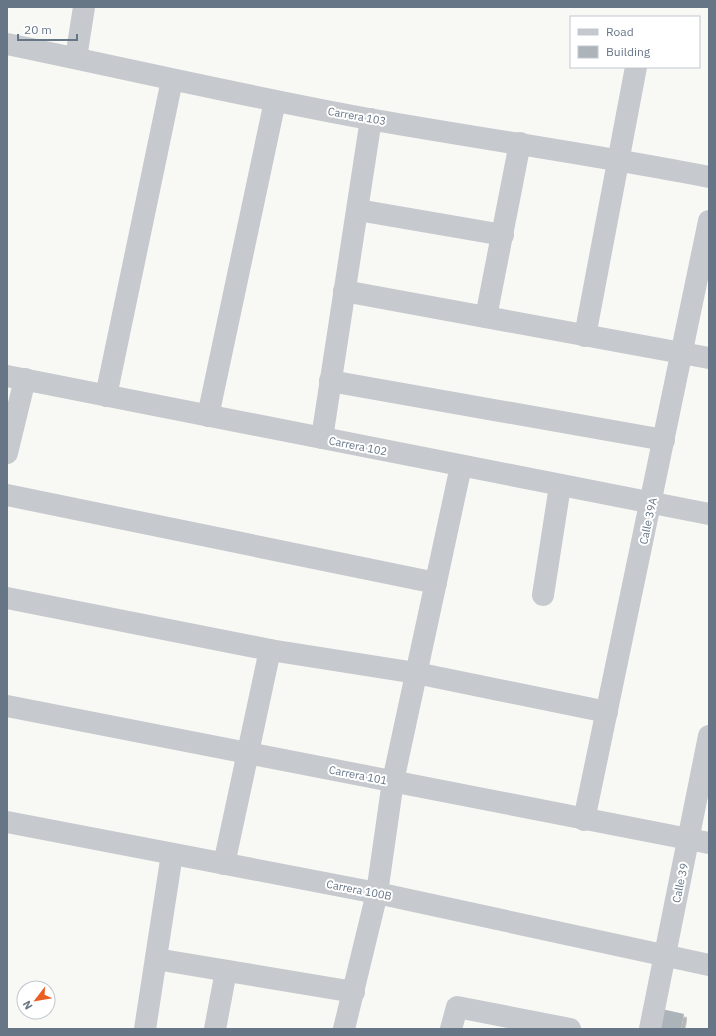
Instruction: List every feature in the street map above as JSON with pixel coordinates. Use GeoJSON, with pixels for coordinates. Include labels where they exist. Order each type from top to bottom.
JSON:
{"type":"FeatureCollection","features":[{"type":"Feature","properties":{"kind":"street"},"geometry":{"type":"LineString","coordinates":[[76,58],[84,7]]}},
{"type":"Feature","properties":{"kind":"street","name":"Carrera 103"},"geometry":{"type":"LineString","coordinates":[[7,44],[275,101],[371,119],[619,159],[709,177]]}},
{"type":"Feature","properties":{"kind":"street"},"geometry":{"type":"LineString","coordinates":[[585,336],[636,68]]}},
{"type":"Feature","properties":{"kind":"street"},"geometry":{"type":"LineString","coordinates":[[106,396],[172,80]]}},
{"type":"Feature","properties":{"kind":"street"},"geometry":{"type":"LineString","coordinates":[[208,416],[275,101]]}},
{"type":"Feature","properties":{"kind":"street"},"geometry":{"type":"LineString","coordinates":[[322,438],[371,119]]}},
{"type":"Feature","properties":{"kind":"street"},"geometry":{"type":"LineString","coordinates":[[486,317],[520,143]]}},
{"type":"Feature","properties":{"kind":"street"},"geometry":{"type":"LineString","coordinates":[[358,210],[503,235]]}},
{"type":"Feature","properties":{"kind":"street","name":"Calle 39A"},"geometry":{"type":"LineString","coordinates":[[584,820],[652,504],[709,221]]}},
{"type":"Feature","properties":{"kind":"street"},"geometry":{"type":"LineString","coordinates":[[344,290],[709,358]]}},
{"type":"Feature","properties":{"kind":"street"},"geometry":{"type":"LineString","coordinates":[[7,454],[16,378]]}},
{"type":"Feature","properties":{"kind":"street","name":"Carrera 102"},"geometry":{"type":"LineString","coordinates":[[16,378],[560,486],[709,514]]}},
{"type":"Feature","properties":{"kind":"street"},"geometry":{"type":"LineString","coordinates":[[330,381],[664,440]]}},
{"type":"Feature","properties":{"kind":"street"},"geometry":{"type":"LineString","coordinates":[[344,1029],[377,893],[393,782],[461,466]]}},
{"type":"Feature","properties":{"kind":"street"},"geometry":{"type":"LineString","coordinates":[[543,595],[560,486]]}},
{"type":"Feature","properties":{"kind":"street"},"geometry":{"type":"LineString","coordinates":[[7,495],[436,583]]}},
{"type":"Feature","properties":{"kind":"street"},"geometry":{"type":"LineString","coordinates":[[7,598],[270,650],[416,673],[607,712]]}},
{"type":"Feature","properties":{"kind":"street"},"geometry":{"type":"LineString","coordinates":[[224,864],[270,650]]}},
{"type":"Feature","properties":{"kind":"street","name":"Carrera 101"},"geometry":{"type":"LineString","coordinates":[[7,706],[584,820],[699,841]]}},
{"type":"Feature","properties":{"kind":"street","name":"Calle 39"},"geometry":{"type":"LineString","coordinates":[[650,1029],[664,956],[699,841],[709,739]]}},
{"type":"Feature","properties":{"kind":"street","name":"Carrera 100B"},"geometry":{"type":"LineString","coordinates":[[7,822],[377,893],[709,965]]}},
{"type":"Feature","properties":{"kind":"street"},"geometry":{"type":"LineString","coordinates":[[145,1029],[172,854]]}},
{"type":"Feature","properties":{"kind":"street"},"geometry":{"type":"LineString","coordinates":[[156,959],[354,992]]}},
{"type":"Feature","properties":{"kind":"street"},"geometry":{"type":"LineString","coordinates":[[215,1029],[226,971]]}},
{"type":"Feature","properties":{"kind":"street"},"geometry":{"type":"LineString","coordinates":[[451,1029],[457,1007],[570,1029]]}},
{"type":"Feature","properties":{"kind":"building"},"geometry":{"type":"Polygon","coordinates":[[[662,1009],[684,1014],[681,1029],[657,1029],[662,1009]]]}}]}
